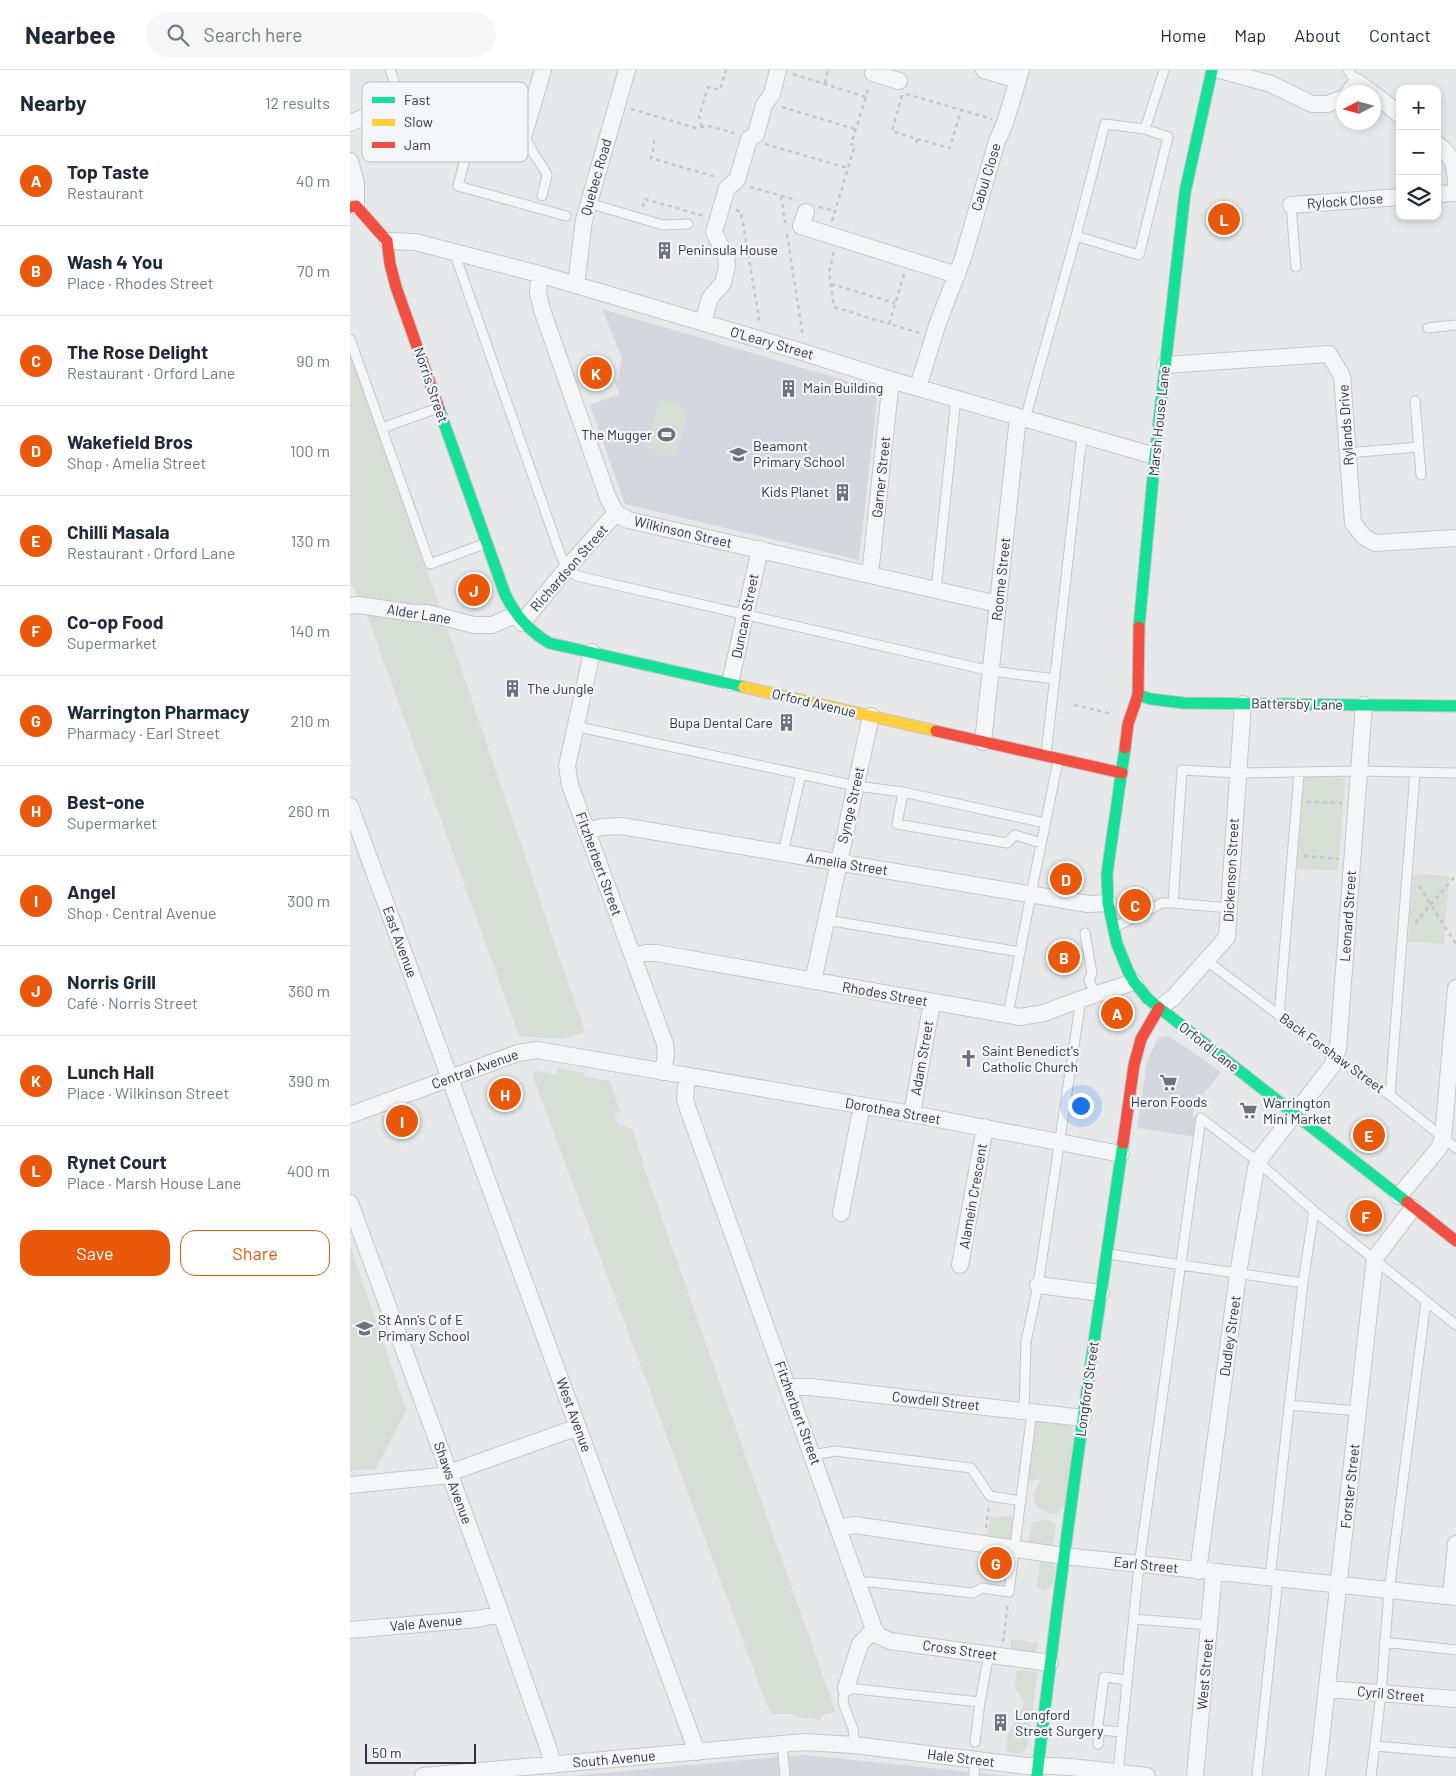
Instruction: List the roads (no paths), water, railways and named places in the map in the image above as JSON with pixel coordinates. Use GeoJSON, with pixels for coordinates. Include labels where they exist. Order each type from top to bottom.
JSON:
{"type":"FeatureCollection","features":[{"type":"Feature","properties":{"kind":"street"},"geometry":{"type":"LineString","coordinates":[[528,121],[543,70]]}},
{"type":"Feature","properties":{"kind":"street","name":"Quebec Road"},"geometry":{"type":"LineString","coordinates":[[576,285],[584,220],[627,70]]}},
{"type":"Feature","properties":{"kind":"street","name":"Cabul Close"},"geometry":{"type":"LineString","coordinates":[[918,387],[933,337],[957,275],[997,140],[1005,124],[1019,75],[984,70]]}},
{"type":"Feature","properties":{"kind":"street","name":"Marsh House Lane"},"geometry":{"type":"LineString","coordinates":[[1122,773],[1128,724],[1138,695],[1138,640],[1155,456],[1185,192],[1212,70]]}},
{"type":"Feature","properties":{"kind":"street"},"geometry":{"type":"LineString","coordinates":[[1220,70],[1274,77],[1312,104],[1327,104],[1336,101]]}},
{"type":"Feature","properties":{"kind":"street"},"geometry":{"type":"LineString","coordinates":[[703,323],[710,298],[723,283],[727,266],[726,257],[714,232],[727,188],[737,180],[749,139],[756,134],[766,103],[784,71]]}},
{"type":"Feature","properties":{"kind":"street"},"geometry":{"type":"LineString","coordinates":[[1381,100],[1396,112]]}},
{"type":"Feature","properties":{"kind":"street"},"geometry":{"type":"LineString","coordinates":[[350,123],[362,118]]}},
{"type":"Feature","properties":{"kind":"street"},"geometry":{"type":"LineString","coordinates":[[1441,147],[1446,150],[1455,165],[1456,184]]}},
{"type":"Feature","properties":{"kind":"street"},"geometry":{"type":"LineString","coordinates":[[350,161],[356,184],[353,207],[387,241]]}},
{"type":"Feature","properties":{"kind":"street"},"geometry":{"type":"LineString","coordinates":[[1441,194],[1456,194]]}},
{"type":"Feature","properties":{"kind":"street","name":"Rylock Close"},"geometry":{"type":"LineString","coordinates":[[1291,205],[1396,197]]}},
{"type":"Feature","properties":{"kind":"street"},"geometry":{"type":"LineString","coordinates":[[806,212],[801,226],[957,275]]}},
{"type":"Feature","properties":{"kind":"street","name":"O'Leary Street"},"geometry":{"type":"LineString","coordinates":[[387,241],[416,242],[540,274],[799,350],[891,380],[1155,456]]}},
{"type":"Feature","properties":{"kind":"street","name":"Norris Street"},"geometry":{"type":"LineString","coordinates":[[387,241],[392,275],[505,594],[518,619]]}},
{"type":"Feature","properties":{"kind":"street","name":"Wilkinson Street"},"geometry":{"type":"LineString","coordinates":[[540,274],[538,292],[542,310],[608,498],[616,513],[628,520],[998,604]]}},
{"type":"Feature","properties":{"kind":"street","name":"Rylands Drive"},"geometry":{"type":"LineString","coordinates":[[1165,365],[1329,354],[1342,376],[1353,523],[1364,537],[1375,543],[1456,538]]}},
{"type":"Feature","properties":{"kind":"street","name":"Garner Street"},"geometry":{"type":"LineString","coordinates":[[870,574],[891,380]]}},
{"type":"Feature","properties":{"kind":"street","name":"Roome Street"},"geometry":{"type":"LineString","coordinates":[[983,742],[998,604],[1022,418]]}},
{"type":"Feature","properties":{"kind":"street","name":"Richardson Street"},"geometry":{"type":"LineString","coordinates":[[518,619],[616,513]]}},
{"type":"Feature","properties":{"kind":"street","name":"Duncan Street"},"geometry":{"type":"LineString","coordinates":[[730,683],[760,549]]}},
{"type":"Feature","properties":{"kind":"street","name":"Alder Lane"},"geometry":{"type":"LineString","coordinates":[[350,606],[358,605],[413,613],[427,612],[474,625],[492,625],[518,619]]}},
{"type":"Feature","properties":{"kind":"street","name":"Orford Avenue"},"geometry":{"type":"LineString","coordinates":[[518,619],[536,636],[549,643],[1122,773]]}},
{"type":"Feature","properties":{"kind":"street","name":"Fitzherbert Street"},"geometry":{"type":"LineString","coordinates":[[592,652],[574,726],[567,766],[570,785],[665,1044],[666,1054],[663,1072]]}},
{"type":"Feature","properties":{"kind":"street","name":"Battersby Lane"},"geometry":{"type":"LineString","coordinates":[[1138,695],[1151,699],[1184,703],[1456,706]]}},
{"type":"Feature","properties":{"kind":"street","name":"Dickenson Street"},"geometry":{"type":"LineString","coordinates":[[1159,1008],[1173,998],[1227,937],[1242,704]]}},
{"type":"Feature","properties":{"kind":"street","name":"Leonard Street"},"geometry":{"type":"LineString","coordinates":[[1295,1113],[1332,1066],[1338,1049],[1364,705]]}},
{"type":"Feature","properties":{"kind":"street","name":"Synge Street"},"geometry":{"type":"LineString","coordinates":[[813,981],[871,716]]}},
{"type":"Feature","properties":{"kind":"street","name":"Orford Lane"},"geometry":{"type":"LineString","coordinates":[[1122,773],[1109,858],[1108,903],[1122,958],[1134,982],[1148,999],[1159,1008],[1295,1113],[1456,1242]]}},
{"type":"Feature","properties":{"kind":"street","name":"East Avenue"},"geometry":{"type":"LineString","coordinates":[[350,806],[450,1078]]}},
{"type":"Feature","properties":{"kind":"street","name":"Amelia Street"},"geometry":{"type":"LineString","coordinates":[[586,831],[602,827],[621,826],[1088,904],[1108,903]]}},
{"type":"Feature","properties":{"kind":"street","name":"Rhodes Street"},"geometry":{"type":"LineString","coordinates":[[633,957],[645,953],[656,953],[1008,1016],[1031,1016],[1044,1013],[1088,996],[1134,982]]}},
{"type":"Feature","properties":{"kind":"street"},"geometry":{"type":"LineString","coordinates":[[1399,1196],[1439,1148],[1450,1143],[1456,988]]}},
{"type":"Feature","properties":{"kind":"street","name":"Adam Street"},"geometry":{"type":"LineString","coordinates":[[912,1114],[932,1002]]}},
{"type":"Feature","properties":{"kind":"street","name":"Longford Street"},"geometry":{"type":"LineString","coordinates":[[1037,1770],[1083,1418],[1137,1052],[1146,1029],[1159,1008]]}},
{"type":"Feature","properties":{"kind":"street","name":"Central Avenue"},"geometry":{"type":"LineString","coordinates":[[350,1115],[518,1053],[532,1051],[562,1054],[663,1072]]}},
{"type":"Feature","properties":{"kind":"street","name":"Dorothea Street"},"geometry":{"type":"LineString","coordinates":[[663,1072],[985,1127],[1121,1154]]}},
{"type":"Feature","properties":{"kind":"street","name":"Fitzherbert Street"},"geometry":{"type":"LineString","coordinates":[[687,1077],[685,1099],[688,1108],[874,1629]]}},
{"type":"Feature","properties":{"kind":"street","name":"West Avenue"},"geometry":{"type":"LineString","coordinates":[[450,1078],[697,1752]]}},
{"type":"Feature","properties":{"kind":"street"},"geometry":{"type":"LineString","coordinates":[[841,1213],[862,1105]]}},
{"type":"Feature","properties":{"kind":"street","name":"Dudley Street"},"geometry":{"type":"LineString","coordinates":[[1206,1571],[1238,1274],[1258,1162],[1295,1113]]}},
{"type":"Feature","properties":{"kind":"street","name":"Alamein Crescent"},"geometry":{"type":"LineString","coordinates":[[960,1264],[985,1127]]}},
{"type":"Feature","properties":{"kind":"street","name":"Shaws Avenue"},"geometry":{"type":"LineString","coordinates":[[350,1203],[501,1614],[550,1753],[552,1765]]}},
{"type":"Feature","properties":{"kind":"street"},"geometry":{"type":"LineString","coordinates":[[1375,1258],[1413,1208]]}},
{"type":"Feature","properties":{"kind":"street","name":"Forster Street"},"geometry":{"type":"LineString","coordinates":[[1317,1776],[1340,1585],[1375,1258]]}},
{"type":"Feature","properties":{"kind":"street"},"geometry":{"type":"LineString","coordinates":[[1038,1285],[1101,1293]]}},
{"type":"Feature","properties":{"kind":"street","name":"Cowdell Street"},"geometry":{"type":"LineString","coordinates":[[789,1389],[810,1387],[1083,1418]]}},
{"type":"Feature","properties":{"kind":"street"},"geometry":{"type":"LineString","coordinates":[[350,1485],[449,1474],[578,1427]]}},
{"type":"Feature","properties":{"kind":"street","name":"Earl Street"},"geometry":{"type":"LineString","coordinates":[[838,1528],[855,1525],[984,1545],[1139,1565],[1454,1596]]}},
{"type":"Feature","properties":{"kind":"street"},"geometry":{"type":"LineString","coordinates":[[1454,1596],[1456,1544]]}},
{"type":"Feature","properties":{"kind":"street","name":"West Street"},"geometry":{"type":"LineString","coordinates":[[1195,1776],[1209,1625],[1206,1571]]}},
{"type":"Feature","properties":{"kind":"street","name":"Vale Avenue"},"geometry":{"type":"LineString","coordinates":[[350,1630],[477,1619],[501,1614]]}},
{"type":"Feature","properties":{"kind":"street"},"geometry":{"type":"LineString","coordinates":[[846,1688],[860,1644],[874,1629]]}},
{"type":"Feature","properties":{"kind":"street","name":"Cross Street"},"geometry":{"type":"LineString","coordinates":[[874,1629],[879,1636],[890,1640],[1050,1663]]}},
{"type":"Feature","properties":{"kind":"street","name":"Cyril Street"},"geometry":{"type":"LineString","coordinates":[[1326,1689],[1456,1699]]}},
{"type":"Feature","properties":{"kind":"street","name":"South Avenue"},"geometry":{"type":"LineString","coordinates":[[429,1776],[804,1742]]}},
{"type":"Feature","properties":{"kind":"street","name":"Hale Street"},"geometry":{"type":"LineString","coordinates":[[804,1742],[854,1746],[974,1768],[1026,1766],[1037,1770],[1146,1776]]}},
{"type":"Feature","properties":{"kind":"lane"},"geometry":{"type":"LineString","coordinates":[[390,70],[394,82]]}},
{"type":"Feature","properties":{"kind":"lane"},"geometry":{"type":"LineString","coordinates":[[1145,128],[1164,70]]}},
{"type":"Feature","properties":{"kind":"lane"},"geometry":{"type":"LineString","coordinates":[[1022,418],[1076,236],[1105,124],[1145,128],[1168,137],[1139,254],[1076,236]]}},
{"type":"Feature","properties":{"kind":"lane"},"geometry":{"type":"LineString","coordinates":[[528,148],[542,163],[547,175],[542,196]]}},
{"type":"Feature","properties":{"kind":"lane"},"geometry":{"type":"LineString","coordinates":[[464,162],[458,186],[566,216]]}},
{"type":"Feature","properties":{"kind":"lane"},"geometry":{"type":"LineString","coordinates":[[588,204],[663,225],[688,224]]}},
{"type":"Feature","properties":{"kind":"lane"},"geometry":{"type":"LineString","coordinates":[[1291,205],[1296,267]]}},
{"type":"Feature","properties":{"kind":"lane"},"geometry":{"type":"LineString","coordinates":[[454,252],[557,547],[567,568],[577,576],[991,671],[1055,678]]}},
{"type":"Feature","properties":{"kind":"lane"},"geometry":{"type":"LineString","coordinates":[[1428,328],[1456,325]]}},
{"type":"Feature","properties":{"kind":"lane"},"geometry":{"type":"LineString","coordinates":[[350,339],[430,564],[487,543]]}},
{"type":"Feature","properties":{"kind":"lane"},"geometry":{"type":"LineString","coordinates":[[936,590],[956,398]]}},
{"type":"Feature","properties":{"kind":"lane"},"geometry":{"type":"LineString","coordinates":[[1416,401],[1421,475]]}},
{"type":"Feature","properties":{"kind":"lane"},"geometry":{"type":"LineString","coordinates":[[382,428],[439,408]]}},
{"type":"Feature","properties":{"kind":"lane"},"geometry":{"type":"LineString","coordinates":[[1046,756],[1082,436]]}},
{"type":"Feature","properties":{"kind":"lane"},"geometry":{"type":"LineString","coordinates":[[1348,453],[1418,447]]}},
{"type":"Feature","properties":{"kind":"lane"},"geometry":{"type":"LineString","coordinates":[[574,726],[856,786],[903,792],[1045,823]]}},
{"type":"Feature","properties":{"kind":"lane"},"geometry":{"type":"LineString","coordinates":[[1008,1016],[1059,759]]}},
{"type":"Feature","properties":{"kind":"lane"},"geometry":{"type":"LineString","coordinates":[[1172,903],[1182,770],[1237,773],[1358,771],[1456,773]]}},
{"type":"Feature","properties":{"kind":"lane"},"geometry":{"type":"LineString","coordinates":[[1390,1094],[1415,772]]}},
{"type":"Feature","properties":{"kind":"lane"},"geometry":{"type":"LineString","coordinates":[[1279,1016],[1299,773]]}},
{"type":"Feature","properties":{"kind":"lane"},"geometry":{"type":"LineString","coordinates":[[783,853],[801,774]]}},
{"type":"Feature","properties":{"kind":"lane"},"geometry":{"type":"LineString","coordinates":[[903,792],[897,824],[1007,843],[1015,835],[1041,843]]}},
{"type":"Feature","properties":{"kind":"lane"},"geometry":{"type":"LineString","coordinates":[[1113,928],[1162,903],[1229,908]]}},
{"type":"Feature","properties":{"kind":"lane"},"geometry":{"type":"LineString","coordinates":[[826,920],[1020,952]]}},
{"type":"Feature","properties":{"kind":"lane"},"geometry":{"type":"LineString","coordinates":[[858,1584],[871,1582],[973,1593],[982,1588],[1009,1592],[1021,1501],[1028,1412],[1026,1342],[1038,1285],[1060,1143],[1092,972],[1085,933]]}},
{"type":"Feature","properties":{"kind":"lane","name":"Back Forshaw Street"},"geometry":{"type":"LineString","coordinates":[[1207,961],[1336,1058],[1390,1094],[1450,1143]]}},
{"type":"Feature","properties":{"kind":"lane"},"geometry":{"type":"LineString","coordinates":[[1118,1773],[1139,1565],[1202,1118],[1456,1325]]}},
{"type":"Feature","properties":{"kind":"lane"},"geometry":{"type":"LineString","coordinates":[[1258,1776],[1289,1405],[1303,1283],[1314,1211]]}},
{"type":"Feature","properties":{"kind":"lane"},"geometry":{"type":"LineString","coordinates":[[1106,1254],[1303,1283]]}},
{"type":"Feature","properties":{"kind":"lane"},"geometry":{"type":"LineString","coordinates":[[1371,1776],[1381,1694],[1389,1591],[1426,1301]]}},
{"type":"Feature","properties":{"kind":"lane"},"geometry":{"type":"LineString","coordinates":[[1289,1405],[1358,1412]]}},
{"type":"Feature","properties":{"kind":"lane"},"geometry":{"type":"LineString","coordinates":[[813,1455],[835,1451],[971,1468],[990,1496],[1021,1501]]}},
{"type":"Feature","properties":{"kind":"lane"},"geometry":{"type":"LineString","coordinates":[[1134,1619],[1209,1625]]}},
{"type":"Feature","properties":{"kind":"lane"},"geometry":{"type":"LineString","coordinates":[[1384,1642],[1456,1650]]}},
{"type":"Feature","properties":{"kind":"lane"},"geometry":{"type":"LineString","coordinates":[[975,1742],[980,1702],[995,1655]]}},
{"type":"Feature","properties":{"kind":"lane"},"geometry":{"type":"LineString","coordinates":[[1098,1744],[1100,1730],[1098,1725],[1104,1677],[1127,1680]]}},
{"type":"Feature","properties":{"kind":"lane"},"geometry":{"type":"LineString","coordinates":[[854,1746],[852,1729],[842,1701],[842,1694],[846,1688],[980,1702]]}},
{"type":"Feature","properties":{"kind":"lane"},"geometry":{"type":"LineString","coordinates":[[1100,1730],[1122,1732]]}},
{"type":"Feature","properties":{"kind":"lane"},"geometry":{"type":"LineString","coordinates":[[782,1744],[786,1776]]}},
{"type":"Feature","properties":{"kind":"lane"},"geometry":{"type":"LineString","coordinates":[[1375,1746],[1456,1753]]}},
{"type":"Feature","properties":{"kind":"place","name":"Rynet Court"},"geometry":{"type":"Point","coordinates":[1224,219]}},
{"type":"Feature","properties":{"kind":"place","name":"Peninsula House"},"geometry":{"type":"Point","coordinates":[664,250]}},
{"type":"Feature","properties":{"kind":"place","name":"Lunch Hall"},"geometry":{"type":"Point","coordinates":[596,373]}},
{"type":"Feature","properties":{"kind":"place","name":"Main Building"},"geometry":{"type":"Point","coordinates":[789,388]}},
{"type":"Feature","properties":{"kind":"place","name":"The Mugger"},"geometry":{"type":"Point","coordinates":[666,435]}},
{"type":"Feature","properties":{"kind":"place","name":"Beamont Primary School"},"geometry":{"type":"Point","coordinates":[739,454]}},
{"type":"Feature","properties":{"kind":"place","name":"Kids Planet"},"geometry":{"type":"Point","coordinates":[843,492]}},
{"type":"Feature","properties":{"kind":"place","name":"Norris Grill"},"geometry":{"type":"Point","coordinates":[474,590]}},
{"type":"Feature","properties":{"kind":"place","name":"The Jungle"},"geometry":{"type":"Point","coordinates":[513,689]}},
{"type":"Feature","properties":{"kind":"place","name":"Bupa Dental Care"},"geometry":{"type":"Point","coordinates":[787,723]}},
{"type":"Feature","properties":{"kind":"place","name":"Wakefield Bros"},"geometry":{"type":"Point","coordinates":[1066,879]}},
{"type":"Feature","properties":{"kind":"place","name":"The Rose Delight"},"geometry":{"type":"Point","coordinates":[1135,905]}},
{"type":"Feature","properties":{"kind":"place","name":"Wash 4 You"},"geometry":{"type":"Point","coordinates":[1064,957]}},
{"type":"Feature","properties":{"kind":"place","name":"Top Taste"},"geometry":{"type":"Point","coordinates":[1117,1013]}},
{"type":"Feature","properties":{"kind":"place","name":"Saint Benedict's Catholic Church"},"geometry":{"type":"Point","coordinates":[968,1059]}},
{"type":"Feature","properties":{"kind":"place","name":"Heron Foods"},"geometry":{"type":"Point","coordinates":[1169,1082]}},
{"type":"Feature","properties":{"kind":"place","name":"Best-one"},"geometry":{"type":"Point","coordinates":[505,1094]}},
{"type":"Feature","properties":{"kind":"place","name":"Warrington Mini Market"},"geometry":{"type":"Point","coordinates":[1249,1111]}},
{"type":"Feature","properties":{"kind":"place","name":"Angel"},"geometry":{"type":"Point","coordinates":[402,1121]}},
{"type":"Feature","properties":{"kind":"place","name":"Chilli Masala"},"geometry":{"type":"Point","coordinates":[1369,1135]}},
{"type":"Feature","properties":{"kind":"place","name":"Co-op Food"},"geometry":{"type":"Point","coordinates":[1366,1216]}},
{"type":"Feature","properties":{"kind":"place","name":"St Ann's C of E Primary School"},"geometry":{"type":"Point","coordinates":[364,1328]}},
{"type":"Feature","properties":{"kind":"place","name":"Warrington Pharmacy"},"geometry":{"type":"Point","coordinates":[996,1563]}},
{"type":"Feature","properties":{"kind":"place","name":"Longford Street Surgery"},"geometry":{"type":"Point","coordinates":[1001,1723]}}]}
